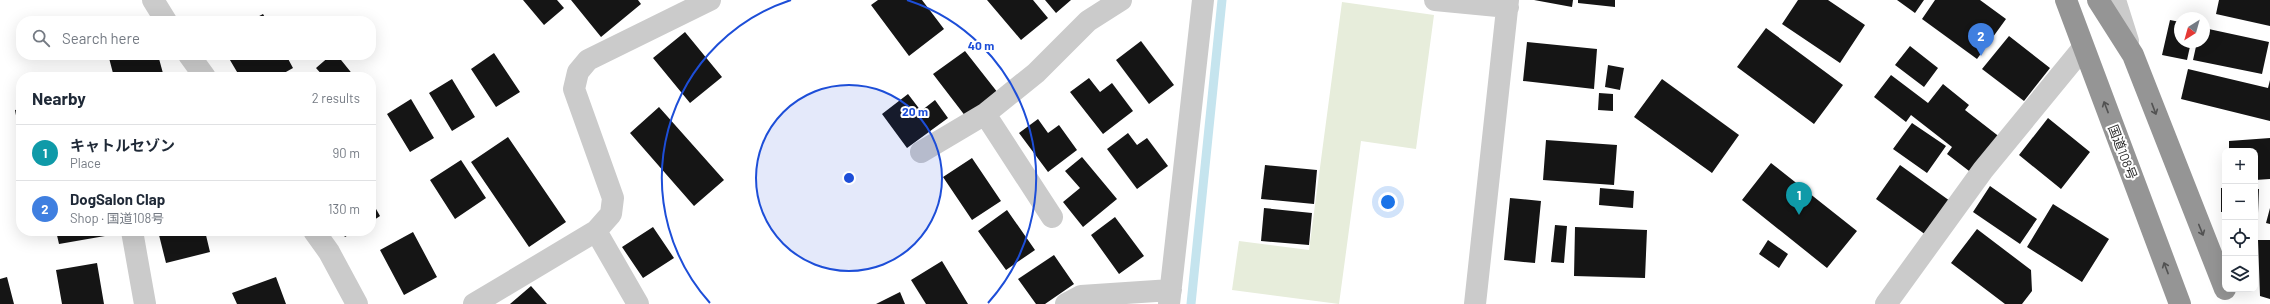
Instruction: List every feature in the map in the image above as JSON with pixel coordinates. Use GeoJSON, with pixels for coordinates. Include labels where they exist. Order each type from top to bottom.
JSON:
{"type":"FeatureCollection","features":[{"type":"Feature","properties":{"kind":"highway","name":"国道108号"},"geometry":{"type":"LineString","coordinates":[[2066,0],[2180,304]]}},
{"type":"Feature","properties":{"kind":"highway"},"geometry":{"type":"LineString","coordinates":[[2098,0],[2133,55],[2222,281]]}},
{"type":"Feature","properties":{"kind":"highway"},"geometry":{"type":"LineString","coordinates":[[2226,292],[2231,304]]}},
{"type":"Feature","properties":{"kind":"street"},"geometry":{"type":"LineString","coordinates":[[153,0],[163,16]]}},
{"type":"Feature","properties":{"kind":"street"},"geometry":{"type":"LineString","coordinates":[[474,304],[596,231],[611,214],[613,198],[574,89],[578,72],[588,60],[710,0]]}},
{"type":"Feature","properties":{"kind":"street"},"geometry":{"type":"LineString","coordinates":[[920,152],[985,114],[1036,73],[1088,21],[1121,0]]}},
{"type":"Feature","properties":{"kind":"street"},"geometry":{"type":"LineString","coordinates":[[1066,304],[1081,296],[1170,297],[1202,0]]}},
{"type":"Feature","properties":{"kind":"street"},"geometry":{"type":"LineString","coordinates":[[1435,0],[1508,4],[1475,304]]}},
{"type":"Feature","properties":{"kind":"street"},"geometry":{"type":"LineString","coordinates":[[2115,0],[2133,55]]}},
{"type":"Feature","properties":{"kind":"street"},"geometry":{"type":"LineString","coordinates":[[1886,304],[1983,170],[2084,48]]}},
{"type":"Feature","properties":{"kind":"street"},"geometry":{"type":"LineString","coordinates":[[193,60],[201,72]]}},
{"type":"Feature","properties":{"kind":"street"},"geometry":{"type":"LineString","coordinates":[[985,114],[1052,217]]}},
{"type":"Feature","properties":{"kind":"street"},"geometry":{"type":"LineString","coordinates":[[596,231],[638,304]]}},
{"type":"Feature","properties":{"kind":"street"},"geometry":{"type":"LineString","coordinates":[[133,236],[145,304]]}},
{"type":"Feature","properties":{"kind":"street"},"geometry":{"type":"LineString","coordinates":[[318,236],[329,252],[357,304]]}},
{"type":"Feature","properties":{"kind":"green space"},"geometry":{"type":"Polygon","coordinates":[[[1342,2],[1434,15],[1416,149],[1361,141],[1339,304],[1232,290],[1239,241],[1309,250],[1342,2]]]}},
{"type":"Feature","properties":{"kind":"building"},"geometry":{"type":"Polygon","coordinates":[[[523,0],[557,0],[564,8],[544,25],[523,0]]]}},
{"type":"Feature","properties":{"kind":"building"},"geometry":{"type":"Polygon","coordinates":[[[571,0],[638,0],[641,4],[601,37],[571,0]]]}},
{"type":"Feature","properties":{"kind":"building"},"geometry":{"type":"Polygon","coordinates":[[[878,0],[922,0],[944,29],[909,56],[871,5],[878,0]]]}},
{"type":"Feature","properties":{"kind":"building"},"geometry":{"type":"Polygon","coordinates":[[[987,0],[1033,0],[1048,18],[1021,40],[987,0]]]}},
{"type":"Feature","properties":{"kind":"building"},"geometry":{"type":"Polygon","coordinates":[[[1045,0],[1071,0],[1056,13],[1045,0]]]}},
{"type":"Feature","properties":{"kind":"building"},"geometry":{"type":"Polygon","coordinates":[[[1534,0],[1573,0],[1572,7],[1534,0]]]}},
{"type":"Feature","properties":{"kind":"building"},"geometry":{"type":"Polygon","coordinates":[[[1578,0],[1615,0],[1615,7],[1578,3],[1578,0]]]}},
{"type":"Feature","properties":{"kind":"building"},"geometry":{"type":"Polygon","coordinates":[[[1798,0],[1828,0],[1865,25],[1840,63],[1782,24],[1798,0]]]}},
{"type":"Feature","properties":{"kind":"building"},"geometry":{"type":"Polygon","coordinates":[[[1897,0],[1924,0],[1915,13],[1897,0]]]}},
{"type":"Feature","properties":{"kind":"building"},"geometry":{"type":"Polygon","coordinates":[[[1935,0],[1980,0],[2006,19],[1977,59],[1922,19],[1935,0]]]}},
{"type":"Feature","properties":{"kind":"building"},"geometry":{"type":"Polygon","coordinates":[[[2219,0],[2270,0],[2270,26],[2216,14],[2219,0]]]}},
{"type":"Feature","properties":{"kind":"building"},"geometry":{"type":"Polygon","coordinates":[[[2170,20],[2174,21],[2174,48],[2190,48],[2187,60],[2162,55],[2170,20]]]}},
{"type":"Feature","properties":{"kind":"building"},"geometry":{"type":"Polygon","coordinates":[[[1766,28],[1843,85],[1814,124],[1737,67],[1766,28]]]}},
{"type":"Feature","properties":{"kind":"building"},"geometry":{"type":"Polygon","coordinates":[[[2210,29],[2269,42],[2262,74],[2193,60],[2196,48],[2210,48],[2210,29]]]}},
{"type":"Feature","properties":{"kind":"building"},"geometry":{"type":"Polygon","coordinates":[[[685,32],[722,77],[690,103],[653,58],[685,32]]]}},
{"type":"Feature","properties":{"kind":"building"},"geometry":{"type":"Polygon","coordinates":[[[2009,36],[2050,68],[2024,101],[1982,69],[2009,36]]]}},
{"type":"Feature","properties":{"kind":"building"},"geometry":{"type":"Polygon","coordinates":[[[1141,41],[1174,85],[1149,104],[1116,60],[1141,41]]]}},
{"type":"Feature","properties":{"kind":"building"},"geometry":{"type":"Polygon","coordinates":[[[1527,42],[1597,49],[1594,89],[1523,81],[1527,42]]]}},
{"type":"Feature","properties":{"kind":"building"},"geometry":{"type":"Polygon","coordinates":[[[1910,46],[1938,68],[1924,87],[1895,65],[1910,46]]]}},
{"type":"Feature","properties":{"kind":"building"},"geometry":{"type":"Polygon","coordinates":[[[965,51],[998,93],[966,117],[933,74],[965,51]]]}},
{"type":"Feature","properties":{"kind":"building"},"geometry":{"type":"Polygon","coordinates":[[[494,53],[520,92],[496,107],[471,69],[494,53]]]}},
{"type":"Feature","properties":{"kind":"building"},"geometry":{"type":"Polygon","coordinates":[[[110,60],[159,60],[163,72],[113,72],[110,60]]]}},
{"type":"Feature","properties":{"kind":"building"},"geometry":{"type":"Polygon","coordinates":[[[230,60],[289,60],[293,68],[286,72],[237,72],[230,60]]]}},
{"type":"Feature","properties":{"kind":"building"},"geometry":{"type":"Polygon","coordinates":[[[325,60],[341,60],[351,72],[320,72],[316,68],[325,60]]]}},
{"type":"Feature","properties":{"kind":"building"},"geometry":{"type":"Polygon","coordinates":[[[1608,65],[1624,68],[1620,90],[1605,87],[1608,65]]]}},
{"type":"Feature","properties":{"kind":"building"},"geometry":{"type":"Polygon","coordinates":[[[2188,69],[2268,88],[2270,80],[2270,121],[2181,99],[2188,69]]]}},
{"type":"Feature","properties":{"kind":"building"},"geometry":{"type":"Polygon","coordinates":[[[1891,75],[1928,103],[1943,84],[1969,105],[1965,110],[2001,138],[1973,174],[1947,154],[1952,147],[1911,115],[1906,122],[1874,97],[1891,75]]]}},
{"type":"Feature","properties":{"kind":"building"},"geometry":{"type":"Polygon","coordinates":[[[1089,78],[1100,92],[1112,83],[1133,111],[1103,134],[1070,92],[1089,78]]]}},
{"type":"Feature","properties":{"kind":"building"},"geometry":{"type":"Polygon","coordinates":[[[452,79],[475,117],[452,131],[429,93],[452,79]]]}},
{"type":"Feature","properties":{"kind":"building"},"geometry":{"type":"Polygon","coordinates":[[[1662,79],[1739,135],[1712,173],[1634,117],[1662,79]]]}},
{"type":"Feature","properties":{"kind":"building"},"geometry":{"type":"Polygon","coordinates":[[[1599,93],[1613,94],[1613,111],[1598,110],[1599,93]]]}},
{"type":"Feature","properties":{"kind":"building"},"geometry":{"type":"Polygon","coordinates":[[[908,94],[921,111],[935,100],[948,118],[907,148],[882,114],[908,94]]]}},
{"type":"Feature","properties":{"kind":"building"},"geometry":{"type":"Polygon","coordinates":[[[411,99],[434,138],[410,152],[387,114],[411,99]]]}},
{"type":"Feature","properties":{"kind":"building"},"geometry":{"type":"Polygon","coordinates":[[[659,107],[724,180],[694,206],[630,133],[659,107]]]}},
{"type":"Feature","properties":{"kind":"building"},"geometry":{"type":"Polygon","coordinates":[[[2048,118],[2090,152],[2061,189],[2019,155],[2048,118]]]}},
{"type":"Feature","properties":{"kind":"building"},"geometry":{"type":"Polygon","coordinates":[[[1038,119],[1048,133],[1059,125],[1077,150],[1048,172],[1019,133],[1038,119]]]}},
{"type":"Feature","properties":{"kind":"building"},"geometry":{"type":"Polygon","coordinates":[[[1912,123],[1946,146],[1927,173],[1893,149],[1912,123]]]}},
{"type":"Feature","properties":{"kind":"building"},"geometry":{"type":"Polygon","coordinates":[[[1128,133],[1137,145],[1147,138],[1168,166],[1137,189],[1107,149],[1128,133]]]}},
{"type":"Feature","properties":{"kind":"building"},"geometry":{"type":"Polygon","coordinates":[[[508,137],[566,222],[529,247],[471,162],[508,137]]]}},
{"type":"Feature","properties":{"kind":"building"},"geometry":{"type":"Polygon","coordinates":[[[2270,138],[2270,179],[2258,180],[2258,148],[2229,148],[2229,141],[2270,138]]]}},
{"type":"Feature","properties":{"kind":"building"},"geometry":{"type":"Polygon","coordinates":[[[1546,140],[1617,145],[1614,185],[1543,180],[1546,140]]]}},
{"type":"Feature","properties":{"kind":"building"},"geometry":{"type":"Polygon","coordinates":[[[1082,157],[1117,199],[1083,227],[1063,202],[1080,188],[1065,171],[1082,157]]]}},
{"type":"Feature","properties":{"kind":"building"},"geometry":{"type":"Polygon","coordinates":[[[972,158],[1001,201],[972,220],[943,177],[972,158]]]}},
{"type":"Feature","properties":{"kind":"building"},"geometry":{"type":"Polygon","coordinates":[[[461,160],[486,198],[455,219],[430,180],[461,160]]]}},
{"type":"Feature","properties":{"kind":"building"},"geometry":{"type":"Polygon","coordinates":[[[1771,163],[1857,231],[1827,268],[1742,200],[1771,163]]]}},
{"type":"Feature","properties":{"kind":"building"},"geometry":{"type":"Polygon","coordinates":[[[1265,165],[1317,170],[1314,204],[1261,199],[1265,165]]]}},
{"type":"Feature","properties":{"kind":"building"},"geometry":{"type":"Polygon","coordinates":[[[1900,165],[1950,201],[1926,235],[1876,199],[1900,165]]]}},
{"type":"Feature","properties":{"kind":"building"},"geometry":{"type":"Polygon","coordinates":[[[1990,186],[2037,219],[2020,244],[1973,212],[1990,186]]]}},
{"type":"Feature","properties":{"kind":"building"},"geometry":{"type":"Polygon","coordinates":[[[1600,188],[1634,191],[1633,208],[1599,205],[1600,188]]]}},
{"type":"Feature","properties":{"kind":"building"},"geometry":{"type":"Polygon","coordinates":[[[2221,188],[2222,188],[2222,212],[2221,188]]]}},
{"type":"Feature","properties":{"kind":"building"},"geometry":{"type":"Polygon","coordinates":[[[2258,189],[2259,189],[2258,213],[2258,189]]]}},
{"type":"Feature","properties":{"kind":"building"},"geometry":{"type":"Polygon","coordinates":[[[1510,198],[1541,201],[1535,263],[1504,260],[1510,198]]]}},
{"type":"Feature","properties":{"kind":"building"},"geometry":{"type":"Polygon","coordinates":[[[2053,204],[2109,239],[2082,282],[2027,247],[2053,204]]]}},
{"type":"Feature","properties":{"kind":"building"},"geometry":{"type":"Polygon","coordinates":[[[1264,208],[1312,213],[1309,245],[1261,241],[1264,208]]]}},
{"type":"Feature","properties":{"kind":"building"},"geometry":{"type":"Polygon","coordinates":[[[2270,208],[2270,224],[2266,223],[2270,208]]]}},
{"type":"Feature","properties":{"kind":"building"},"geometry":{"type":"Polygon","coordinates":[[[376,209],[380,216],[376,219],[376,209]]]}},
{"type":"Feature","properties":{"kind":"building"},"geometry":{"type":"Polygon","coordinates":[[[1007,210],[1035,250],[1006,270],[978,231],[1007,210]]]}},
{"type":"Feature","properties":{"kind":"building"},"geometry":{"type":"Polygon","coordinates":[[[1115,217],[1144,256],[1119,274],[1091,235],[1115,217]]]}},
{"type":"Feature","properties":{"kind":"building"},"geometry":{"type":"Polygon","coordinates":[[[1555,225],[1567,226],[1564,263],[1551,262],[1555,225]]]}},
{"type":"Feature","properties":{"kind":"building"},"geometry":{"type":"Polygon","coordinates":[[[653,227],[674,258],[643,278],[622,247],[653,227]]]}},
{"type":"Feature","properties":{"kind":"building"},"geometry":{"type":"Polygon","coordinates":[[[1575,227],[1647,230],[1645,278],[1574,276],[1575,227]]]}},
{"type":"Feature","properties":{"kind":"building"},"geometry":{"type":"Polygon","coordinates":[[[1977,229],[2031,270],[2032,291],[2022,304],[2005,304],[1951,263],[1977,229]]]}},
{"type":"Feature","properties":{"kind":"building"},"geometry":{"type":"Polygon","coordinates":[[[413,232],[437,277],[404,295],[380,250],[413,232]]]}},
{"type":"Feature","properties":{"kind":"building"},"geometry":{"type":"Polygon","coordinates":[[[57,236],[105,236],[59,244],[57,236]]]}},
{"type":"Feature","properties":{"kind":"building"},"geometry":{"type":"Polygon","coordinates":[[[159,236],[206,236],[210,252],[166,263],[159,236]]]}},
{"type":"Feature","properties":{"kind":"building"},"geometry":{"type":"Polygon","coordinates":[[[1768,240],[1788,254],[1779,268],[1759,254],[1768,240]]]}},
{"type":"Feature","properties":{"kind":"building"},"geometry":{"type":"Polygon","coordinates":[[[2258,240],[2270,240],[2270,299],[2260,296],[2258,240]]]}},
{"type":"Feature","properties":{"kind":"building"},"geometry":{"type":"Polygon","coordinates":[[[1054,255],[1074,284],[1045,304],[1036,304],[1018,279],[1054,255]]]}},
{"type":"Feature","properties":{"kind":"building"},"geometry":{"type":"Polygon","coordinates":[[[942,261],[968,304],[926,304],[911,280],[942,261]]]}},
{"type":"Feature","properties":{"kind":"building"},"geometry":{"type":"Polygon","coordinates":[[[97,263],[104,304],[62,304],[56,270],[97,263]]]}},
{"type":"Feature","properties":{"kind":"building"},"geometry":{"type":"Polygon","coordinates":[[[7,277],[14,304],[0,304],[0,279],[7,277]]]}},
{"type":"Feature","properties":{"kind":"building"},"geometry":{"type":"Polygon","coordinates":[[[276,277],[286,304],[237,304],[232,293],[276,277]]]}},
{"type":"Feature","properties":{"kind":"building"},"geometry":{"type":"Polygon","coordinates":[[[531,286],[547,304],[510,304],[531,286]]]}},
{"type":"Feature","properties":{"kind":"building"},"geometry":{"type":"Polygon","coordinates":[[[900,292],[905,304],[876,304],[900,292]]]}},
{"type":"Feature","properties":{"kind":"waterway"},"geometry":{"type":"LineString","coordinates":[[1191,304],[1222,0]]}},
{"type":"Feature","properties":{"kind":"place","name":"DogSalon Clap"},"geometry":{"type":"Point","coordinates":[1981,56]}},
{"type":"Feature","properties":{"kind":"place","name":"キャトルセゾン"},"geometry":{"type":"Point","coordinates":[1799,215]}}]}
